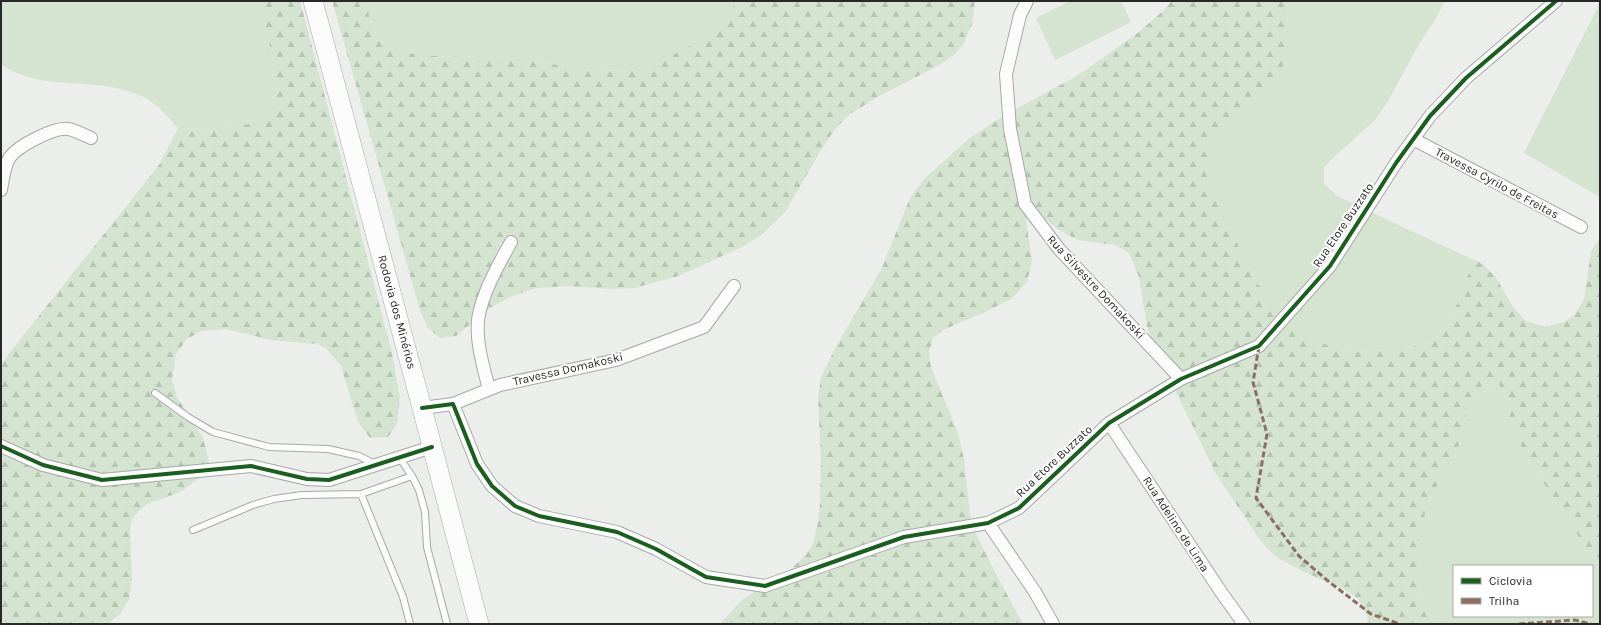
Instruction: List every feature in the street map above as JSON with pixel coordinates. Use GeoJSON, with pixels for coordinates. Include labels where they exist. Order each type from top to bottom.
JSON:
{"type":"FeatureCollection","features":[{"type":"Feature","properties":{"kind":"main road","name":"Rodovia dos Minérios"},"geometry":{"type":"LineString","coordinates":[[313,1],[479,624]]}},
{"type":"Feature","properties":{"kind":"street","name":"Rua Silvestre Domakoski"},"geometry":{"type":"LineString","coordinates":[[1027,1],[1020,15],[1006,74],[1010,129],[1024,204],[1059,250],[1182,378]]}},
{"type":"Feature","properties":{"kind":"street","name":"Rua Etore Buzzato"},"geometry":{"type":"LineString","coordinates":[[453,404],[477,464],[492,486],[515,506],[539,516],[617,532],[656,549],[706,577],[765,586],[904,537],[988,523],[1019,508],[1109,423],[1182,378],[1259,346],[1330,266],[1430,116],[1466,78],[1556,1]]}},
{"type":"Feature","properties":{"kind":"street"},"geometry":{"type":"LineString","coordinates":[[1,190],[7,163],[11,156],[46,133],[57,129],[69,129],[91,138]]}},
{"type":"Feature","properties":{"kind":"street","name":"Travessa Cyrilo de Freitas"},"geometry":{"type":"LineString","coordinates":[[1413,140],[1581,227]]}},
{"type":"Feature","properties":{"kind":"street"},"geometry":{"type":"LineString","coordinates":[[489,389],[480,355],[478,332],[479,311],[492,276],[511,242]]}},
{"type":"Feature","properties":{"kind":"street","name":"Travessa Domakoski"},"geometry":{"type":"LineString","coordinates":[[453,404],[500,385],[616,360],[704,327],[734,286]]}},
{"type":"Feature","properties":{"kind":"street"},"geometry":{"type":"LineString","coordinates":[[422,408],[453,404]]}},
{"type":"Feature","properties":{"kind":"street","name":"Rua Adelino de Lima"},"geometry":{"type":"LineString","coordinates":[[1109,423],[1221,592],[1244,624]]}},
{"type":"Feature","properties":{"kind":"street"},"geometry":{"type":"LineString","coordinates":[[1,446],[43,465],[102,480],[251,466],[306,479],[329,480],[432,447]]}},
{"type":"Feature","properties":{"kind":"street"},"geometry":{"type":"LineString","coordinates":[[988,523],[1035,592],[1053,624]]}},
{"type":"Feature","properties":{"kind":"lane"},"geometry":{"type":"LineString","coordinates":[[155,393],[188,417],[213,432],[269,447],[328,449],[359,456],[377,465]]}},
{"type":"Feature","properties":{"kind":"lane"},"geometry":{"type":"LineString","coordinates":[[399,457],[412,476],[419,490],[425,512],[427,547],[447,624]]}},
{"type":"Feature","properties":{"kind":"lane"},"geometry":{"type":"LineString","coordinates":[[193,530],[253,505],[274,499],[302,495],[361,494],[412,476]]}},
{"type":"Feature","properties":{"kind":"lane"},"geometry":{"type":"LineString","coordinates":[[361,494],[402,597],[410,624]]}},
{"type":"Feature","properties":{"kind":"green space"},"geometry":{"type":"Polygon","coordinates":[[[1,1],[258,1],[269,39],[274,69],[275,96],[272,106],[262,118],[255,122],[240,126],[222,128],[178,128],[156,105],[144,97],[133,93],[99,85],[48,81],[31,78],[16,73],[1,64],[1,1]]]}},
{"type":"Feature","properties":{"kind":"green space"},"geometry":{"type":"Polygon","coordinates":[[[258,1],[300,1],[392,353],[400,398],[397,424],[388,437],[370,438],[358,422],[341,366],[326,348],[317,344],[271,340],[226,329],[201,331],[187,339],[176,354],[172,379],[177,397],[203,438],[209,462],[201,477],[180,492],[147,504],[133,517],[130,528],[132,580],[129,599],[120,614],[108,624],[10,624],[1,621],[1,365],[159,165],[178,128],[240,126],[258,120],[268,112],[272,106],[275,96],[274,69],[269,39],[258,1]]]}},
{"type":"Feature","properties":{"kind":"green space"},"geometry":{"type":"Polygon","coordinates":[[[332,1],[366,1],[372,26],[379,38],[383,43],[400,51],[430,56],[510,58],[576,68],[609,71],[642,68],[681,51],[701,39],[716,27],[737,1],[975,1],[972,24],[964,43],[955,54],[938,66],[881,95],[850,114],[835,129],[823,147],[785,212],[760,236],[740,248],[678,276],[635,288],[612,289],[569,286],[536,288],[510,297],[490,308],[456,336],[440,338],[428,328],[420,310],[332,1]]]}},
{"type":"Feature","properties":{"kind":"green space"},"geometry":{"type":"Polygon","coordinates":[[[366,1],[737,1],[716,27],[701,39],[681,51],[642,68],[609,71],[576,68],[510,58],[430,56],[400,51],[383,43],[379,38],[372,26],[366,1]]]}},
{"type":"Feature","properties":{"kind":"green space"},"geometry":{"type":"Polygon","coordinates":[[[1070,1],[1121,1],[1131,22],[1055,60],[1036,18],[1070,1]]]}},
{"type":"Feature","properties":{"kind":"green space"},"geometry":{"type":"Polygon","coordinates":[[[1172,1],[1286,1],[1288,21],[1282,71],[1254,106],[1215,140],[1207,157],[1207,174],[1219,207],[1256,281],[1267,297],[1295,327],[1319,342],[1342,350],[1364,352],[1409,348],[1429,342],[1441,334],[1454,312],[1474,260],[1483,264],[1495,276],[1512,305],[1524,320],[1545,327],[1564,322],[1575,314],[1584,299],[1591,251],[1600,238],[1600,565],[1585,546],[1524,453],[1512,424],[1503,391],[1499,384],[1483,385],[1468,406],[1460,442],[1452,461],[1432,494],[1423,520],[1418,583],[1420,599],[1426,615],[1435,624],[1369,624],[1367,616],[1358,599],[1344,589],[1304,572],[1276,557],[1261,541],[1216,474],[1154,347],[1147,326],[1139,277],[1129,253],[1115,245],[1078,240],[1059,230],[1035,211],[1026,220],[1032,261],[1027,282],[1011,299],[943,330],[933,338],[929,352],[931,367],[958,433],[964,459],[970,514],[975,532],[1023,624],[720,624],[741,601],[791,569],[806,555],[813,543],[818,523],[820,501],[821,459],[818,398],[821,377],[838,343],[881,270],[910,198],[925,178],[970,138],[1005,115],[1075,77],[1093,65],[1139,32],[1172,1]]]}},
{"type":"Feature","properties":{"kind":"green space"},"geometry":{"type":"Polygon","coordinates":[[[1286,1],[1445,1],[1388,101],[1375,120],[1324,168],[1324,184],[1337,196],[1474,260],[1454,312],[1441,334],[1429,342],[1409,348],[1364,352],[1342,350],[1319,342],[1295,327],[1267,297],[1256,281],[1219,207],[1207,174],[1207,157],[1215,140],[1254,106],[1288,21],[1286,1]]]}},
{"type":"Feature","properties":{"kind":"green space"},"geometry":{"type":"Polygon","coordinates":[[[1600,3],[1600,197],[1524,153],[1600,3]]]}},
{"type":"Feature","properties":{"kind":"green space"},"geometry":{"type":"Polygon","coordinates":[[[1499,384],[1503,391],[1512,424],[1524,453],[1585,546],[1600,565],[1600,624],[1435,624],[1426,615],[1420,599],[1418,583],[1423,520],[1432,494],[1452,461],[1460,442],[1468,406],[1483,385],[1499,384]]]}},
{"type":"Feature","properties":{"kind":"marked path"},"geometry":{"type":"LineString","coordinates":[[1259,346],[1253,382],[1267,434],[1256,498],[1299,556],[1328,581],[1371,614],[1400,624]]}},
{"type":"Feature","properties":{"kind":"marked path"},"geometry":{"type":"LineString","coordinates":[[1519,624],[1575,620],[1591,624]]}},
{"type":"Feature","properties":{"kind":"cycle path"},"geometry":{"type":"LineString","coordinates":[[422,408],[453,404],[477,464],[492,486],[515,506],[539,516],[617,532],[656,549],[706,577],[765,586],[904,537],[988,523],[1019,508],[1109,423],[1181,379],[1259,346],[1330,266],[1396,163],[1430,116],[1466,78],[1556,1]]}},
{"type":"Feature","properties":{"kind":"cycle path"},"geometry":{"type":"LineString","coordinates":[[1,446],[43,465],[102,480],[251,466],[307,479],[329,480],[432,447]]}}]}
